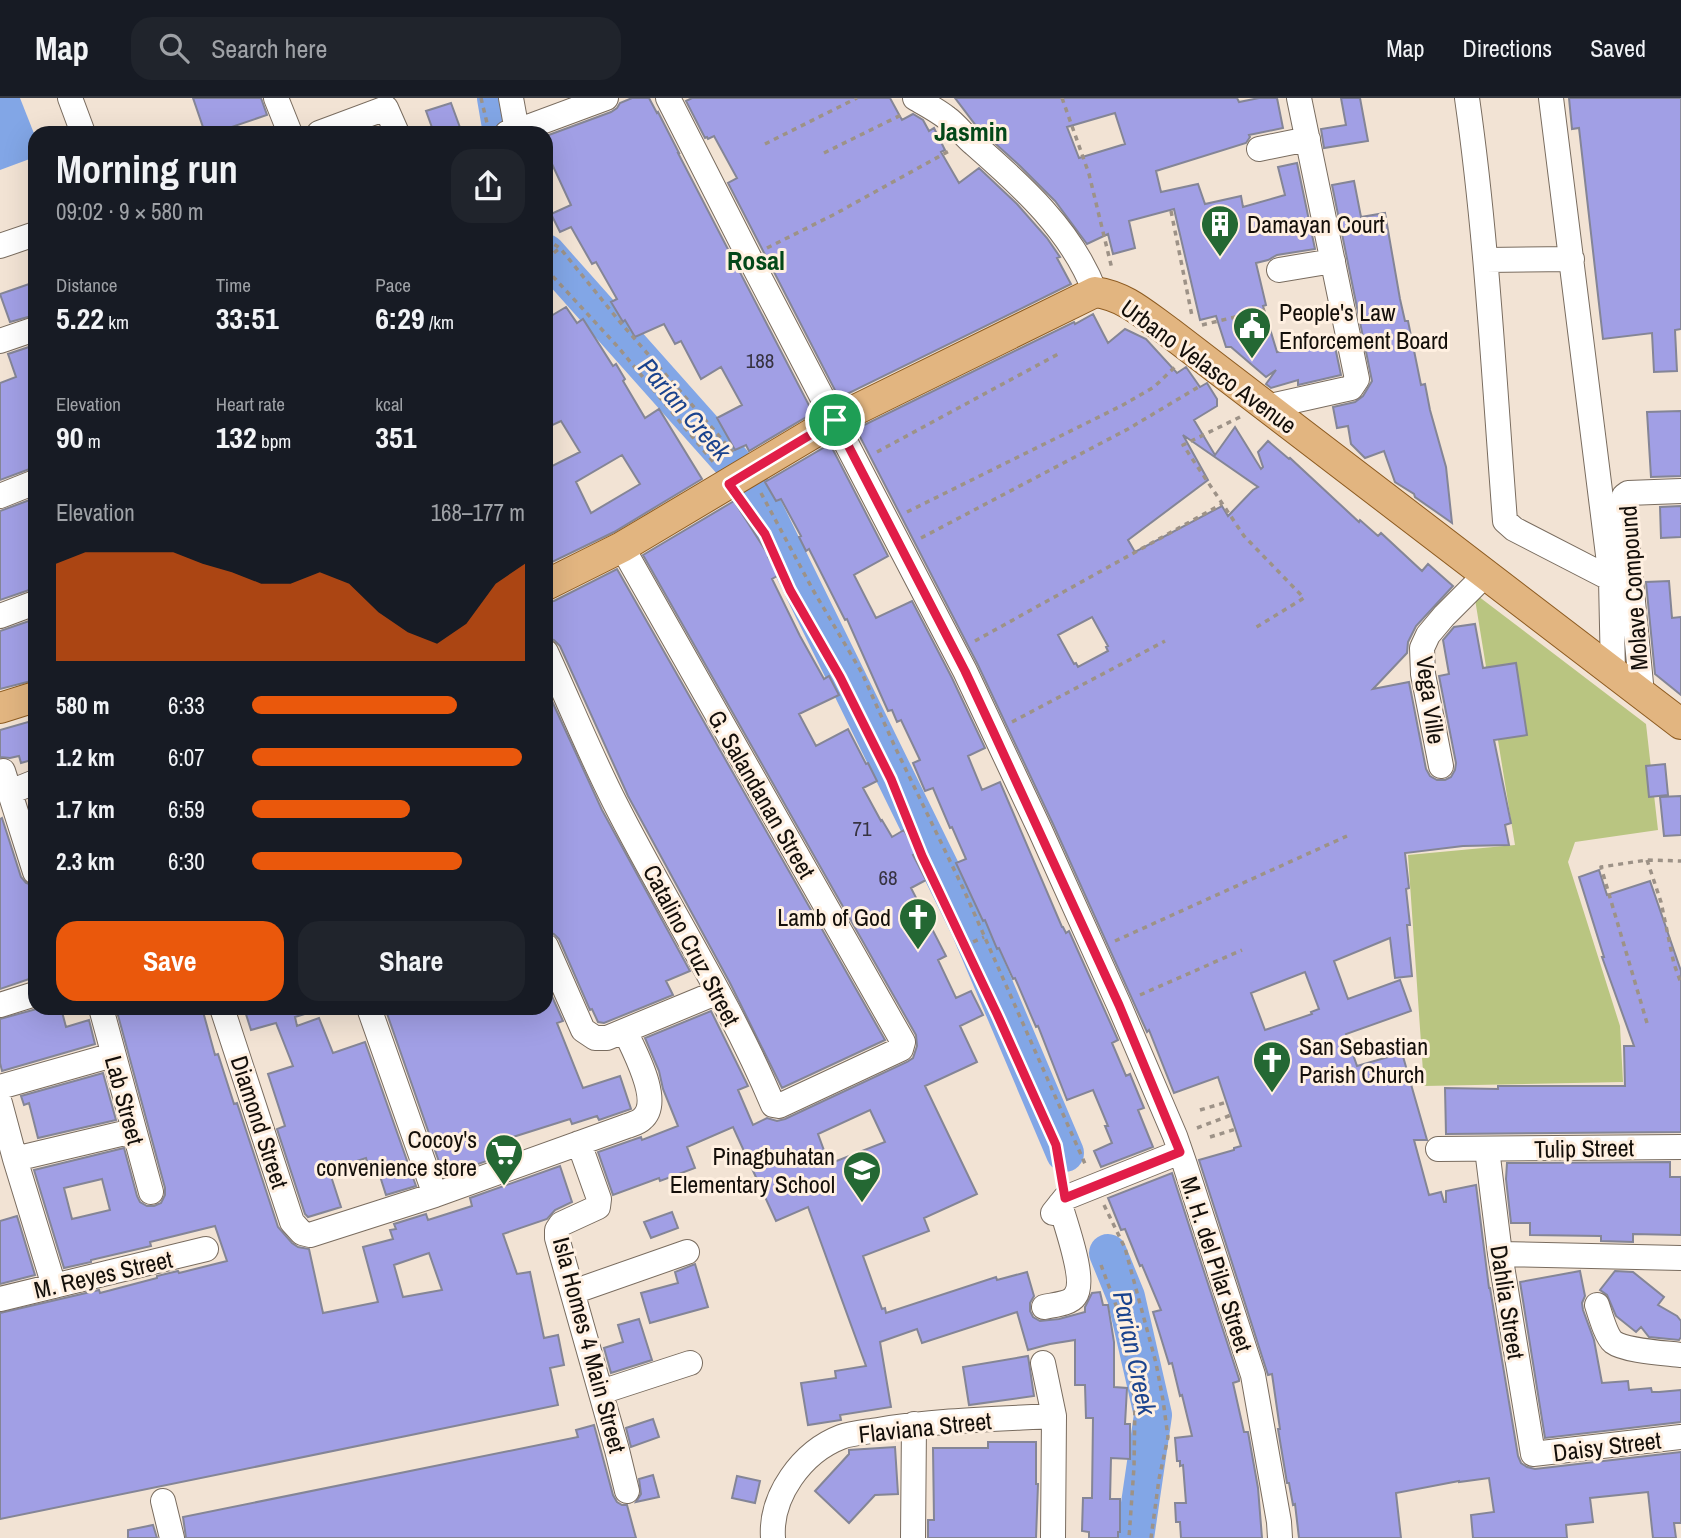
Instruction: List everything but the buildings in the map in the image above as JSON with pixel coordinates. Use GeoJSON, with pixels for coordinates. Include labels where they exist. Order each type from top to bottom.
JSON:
{"type":"FeatureCollection","features":[{"type":"Feature","properties":{"kind":"main road","name":"Urbano Velasco Avenue"},"geometry":{"type":"LineString","coordinates":[[553,582],[622,547],[835,420],[1103,293],[1133,306],[1681,724]]}},
{"type":"Feature","properties":{"kind":"main road"},"geometry":{"type":"LineString","coordinates":[[0,708],[28,699]]}},
{"type":"Feature","properties":{"kind":"street"},"geometry":{"type":"LineString","coordinates":[[70,98],[80,126]]}},
{"type":"Feature","properties":{"kind":"street"},"geometry":{"type":"LineString","coordinates":[[276,98],[287,126]]}},
{"type":"Feature","properties":{"kind":"street"},"geometry":{"type":"LineString","coordinates":[[507,126],[512,98]]}},
{"type":"Feature","properties":{"kind":"street"},"geometry":{"type":"LineString","coordinates":[[524,126],[606,98]]}},
{"type":"Feature","properties":{"kind":"street","name":"M. H. del Pilar Street"},"geometry":{"type":"LineString","coordinates":[[668,98],[965,671],[1119,1005],[1180,1152],[1253,1376],[1280,1538]]}},
{"type":"Feature","properties":{"kind":"street"},"geometry":{"type":"LineString","coordinates":[[1266,407],[1352,388],[1357,379],[1299,98]]}},
{"type":"Feature","properties":{"kind":"street"},"geometry":{"type":"LineString","coordinates":[[1467,98],[1478,172],[1486,260],[1505,520],[1514,529],[1611,579]]}},
{"type":"Feature","properties":{"kind":"street"},"geometry":{"type":"LineString","coordinates":[[1551,98],[1611,579],[1613,673]]}},
{"type":"Feature","properties":{"kind":"street"},"geometry":{"type":"LineString","coordinates":[[920,101],[948,119],[1017,181],[1050,218],[1103,293]]}},
{"type":"Feature","properties":{"kind":"street"},"geometry":{"type":"LineString","coordinates":[[338,126],[386,108],[394,126]]}},
{"type":"Feature","properties":{"kind":"street"},"geometry":{"type":"LineString","coordinates":[[1259,149],[1308,139]]}},
{"type":"Feature","properties":{"kind":"street"},"geometry":{"type":"LineString","coordinates":[[0,246],[28,236]]}},
{"type":"Feature","properties":{"kind":"street"},"geometry":{"type":"LineString","coordinates":[[1486,260],[1572,259]]}},
{"type":"Feature","properties":{"kind":"street"},"geometry":{"type":"LineString","coordinates":[[1279,270],[1333,261]]}},
{"type":"Feature","properties":{"kind":"street"},"geometry":{"type":"LineString","coordinates":[[0,341],[28,331]]}},
{"type":"Feature","properties":{"kind":"street"},"geometry":{"type":"LineString","coordinates":[[0,496],[28,485]]}},
{"type":"Feature","properties":{"kind":"street","name":"Molave Compound"},"geometry":{"type":"LineString","coordinates":[[1642,694],[1623,499],[1628,493],[1681,491]]}},
{"type":"Feature","properties":{"kind":"street","name":"G. Salandanan Street"},"geometry":{"type":"LineString","coordinates":[[622,547],[903,1042]]}},
{"type":"Feature","properties":{"kind":"street","name":"Vega Ville"},"geometry":{"type":"LineString","coordinates":[[1441,766],[1423,674],[1422,648],[1428,635],[1485,575]]}},
{"type":"Feature","properties":{"kind":"street"},"geometry":{"type":"LineString","coordinates":[[0,616],[28,606]]}},
{"type":"Feature","properties":{"kind":"street","name":"Catalino Cruz Street"},"geometry":{"type":"LineString","coordinates":[[553,667],[614,802],[718,992],[773,1105],[776,1107],[901,1049],[903,1042]]}},
{"type":"Feature","properties":{"kind":"street"},"geometry":{"type":"LineString","coordinates":[[28,782],[6,782],[28,850]]}},
{"type":"Feature","properties":{"kind":"street"},"geometry":{"type":"LineString","coordinates":[[553,962],[583,1030],[595,1038],[607,1038],[718,992]]}},
{"type":"Feature","properties":{"kind":"street"},"geometry":{"type":"LineString","coordinates":[[0,1005],[28,996]]}},
{"type":"Feature","properties":{"kind":"street","name":"Lab Street"},"geometry":{"type":"LineString","coordinates":[[103,1015],[150,1192]]}},
{"type":"Feature","properties":{"kind":"street","name":"Diamond Street"},"geometry":{"type":"LineString","coordinates":[[224,1015],[292,1222],[302,1233],[310,1235],[435,1195]]}},
{"type":"Feature","properties":{"kind":"street"},"geometry":{"type":"LineString","coordinates":[[371,1015],[435,1195],[644,1118],[651,1101],[647,1083],[625,1031]]}},
{"type":"Feature","properties":{"kind":"street"},"geometry":{"type":"LineString","coordinates":[[0,1087],[113,1055]]}},
{"type":"Feature","properties":{"kind":"street"},"geometry":{"type":"LineString","coordinates":[[0,1103],[54,1286]]}},
{"type":"Feature","properties":{"kind":"street"},"geometry":{"type":"LineString","coordinates":[[15,1159],[133,1131]]}},
{"type":"Feature","properties":{"kind":"street","name":"Isla Homes 4 Main Street"},"geometry":{"type":"LineString","coordinates":[[579,1143],[599,1199],[597,1207],[561,1224],[557,1230],[557,1238],[627,1491]]}},
{"type":"Feature","properties":{"kind":"street","name":"Tulip Street"},"geometry":{"type":"LineString","coordinates":[[1438,1149],[1681,1147]]}},
{"type":"Feature","properties":{"kind":"street","name":"Dahlia Street"},"geometry":{"type":"LineString","coordinates":[[1487,1149],[1500,1255],[1533,1454]]}},
{"type":"Feature","properties":{"kind":"street"},"geometry":{"type":"LineString","coordinates":[[1044,1307],[1073,1300],[1077,1295],[1077,1260],[1059,1205],[1098,1185],[1180,1152]]}},
{"type":"Feature","properties":{"kind":"street","name":"M. Reyes Street"},"geometry":{"type":"LineString","coordinates":[[0,1298],[206,1249]]}},
{"type":"Feature","properties":{"kind":"street"},"geometry":{"type":"LineString","coordinates":[[573,1292],[687,1252]]}},
{"type":"Feature","properties":{"kind":"street"},"geometry":{"type":"LineString","coordinates":[[1500,1255],[1681,1258]]}},
{"type":"Feature","properties":{"kind":"street"},"geometry":{"type":"LineString","coordinates":[[1597,1305],[1614,1343],[1641,1350],[1681,1354]]}},
{"type":"Feature","properties":{"kind":"street"},"geometry":{"type":"LineString","coordinates":[[601,1392],[690,1363]]}},
{"type":"Feature","properties":{"kind":"street"},"geometry":{"type":"LineString","coordinates":[[1043,1363],[1054,1416],[1053,1538]]}},
{"type":"Feature","properties":{"kind":"street","name":"Flaviana Street"},"geometry":{"type":"LineString","coordinates":[[773,1538],[776,1510],[796,1471],[811,1456],[842,1436],[914,1424],[1054,1416]]}},
{"type":"Feature","properties":{"kind":"street"},"geometry":{"type":"LineString","coordinates":[[913,1538],[914,1424]]}},
{"type":"Feature","properties":{"kind":"street","name":"Daisy Street"},"geometry":{"type":"LineString","coordinates":[[1533,1454],[1681,1437]]}},
{"type":"Feature","properties":{"kind":"street"},"geometry":{"type":"LineString","coordinates":[[163,1501],[172,1538]]}},
{"type":"Feature","properties":{"kind":"path"},"geometry":{"type":"LineString","coordinates":[[481,98],[502,126]]}},
{"type":"Feature","properties":{"kind":"path"},"geometry":{"type":"LineString","coordinates":[[765,144],[857,98]]}},
{"type":"Feature","properties":{"kind":"path"},"geometry":{"type":"LineString","coordinates":[[1062,98],[1089,174],[1115,280],[1103,293]]}},
{"type":"Feature","properties":{"kind":"path"},"geometry":{"type":"LineString","coordinates":[[824,153],[920,101]]}},
{"type":"Feature","properties":{"kind":"path"},"geometry":{"type":"LineString","coordinates":[[749,257],[835,215],[969,140]]}},
{"type":"Feature","properties":{"kind":"path"},"geometry":{"type":"LineString","coordinates":[[1171,211],[1194,327],[1268,309]]}},
{"type":"Feature","properties":{"kind":"path"},"geometry":{"type":"LineString","coordinates":[[553,245],[620,322],[739,478],[813,590],[862,673],[985,936],[1125,1248],[1156,1363],[1168,1437],[1151,1538]]}},
{"type":"Feature","properties":{"kind":"path"},"geometry":{"type":"LineString","coordinates":[[553,253],[558,249]]}},
{"type":"Feature","properties":{"kind":"path"},"geometry":{"type":"LineString","coordinates":[[553,277],[618,347],[707,453],[739,478],[790,590],[840,677],[891,779],[922,856],[1056,1145],[1059,1205]]}},
{"type":"Feature","properties":{"kind":"path"},"geometry":{"type":"LineString","coordinates":[[900,515],[1121,406],[1154,387],[1193,351]]}},
{"type":"Feature","properties":{"kind":"path"},"geometry":{"type":"LineString","coordinates":[[869,457],[1060,354]]}},
{"type":"Feature","properties":{"kind":"path"},"geometry":{"type":"LineString","coordinates":[[912,542],[1128,429],[1222,373]]}},
{"type":"Feature","properties":{"kind":"path"},"geometry":{"type":"LineString","coordinates":[[1238,418],[1183,445],[1244,536],[1304,598],[1255,628]]}},
{"type":"Feature","properties":{"kind":"path"},"geometry":{"type":"LineString","coordinates":[[965,646],[1222,504]]}},
{"type":"Feature","properties":{"kind":"path"},"geometry":{"type":"LineString","coordinates":[[1005,725],[1165,641]]}},
{"type":"Feature","properties":{"kind":"path"},"geometry":{"type":"LineString","coordinates":[[1104,946],[1347,836]]}},
{"type":"Feature","properties":{"kind":"path"},"geometry":{"type":"LineString","coordinates":[[1647,1023],[1601,867],[1647,860],[1681,861]]}},
{"type":"Feature","properties":{"kind":"path"},"geometry":{"type":"LineString","coordinates":[[1647,860],[1661,902],[1674,964],[1681,982]]}},
{"type":"Feature","properties":{"kind":"path"},"geometry":{"type":"LineString","coordinates":[[965,946],[985,936]]}},
{"type":"Feature","properties":{"kind":"path"},"geometry":{"type":"LineString","coordinates":[[1119,1005],[1242,950]]}},
{"type":"Feature","properties":{"kind":"path"},"geometry":{"type":"LineString","coordinates":[[1200,1110],[1227,1101]]}},
{"type":"Feature","properties":{"kind":"path"},"geometry":{"type":"LineString","coordinates":[[1206,1125],[1231,1115]]}},
{"type":"Feature","properties":{"kind":"path"},"geometry":{"type":"LineString","coordinates":[[1210,1138],[1236,1129]]}},
{"type":"Feature","properties":{"kind":"path"},"geometry":{"type":"LineString","coordinates":[[1101,1263],[1118,1308],[1135,1401],[1129,1538]]}},
{"type":"Feature","properties":{"kind":"green space"},"geometry":{"type":"Polygon","coordinates":[[[1474,593],[1646,724],[1658,830],[1575,842],[1568,862],[1620,1026],[1623,1082],[1424,1086],[1408,855],[1515,845],[1474,593]]]}},
{"type":"Feature","properties":{"kind":"water"},"geometry":{"type":"Polygon","coordinates":[[[0,98],[20,98],[31,126],[28,126],[28,160],[0,170],[0,98]]]}},
{"type":"Feature","properties":{"kind":"waterway","name":"Parian Creek"},"geometry":{"type":"LineString","coordinates":[[496,98],[501,126]]}},
{"type":"Feature","properties":{"kind":"waterway","name":"Parian Creek"},"geometry":{"type":"LineString","coordinates":[[553,261],[732,462],[759,499],[970,929],[1065,1153]]}},
{"type":"Feature","properties":{"kind":"waterway","name":"Parian Creek"},"geometry":{"type":"LineString","coordinates":[[1108,1253],[1126,1297],[1153,1415],[1135,1538]]}},
{"type":"Feature","properties":{"kind":"place","name":"Damayan Court"},"geometry":{"type":"Point","coordinates":[1220,258]}},
{"type":"Feature","properties":{"kind":"place","name":"People's Law Enforcement Board"},"geometry":{"type":"Point","coordinates":[1252,360]}},
{"type":"Feature","properties":{"kind":"place","name":"Lamb of God"},"geometry":{"type":"Point","coordinates":[918,951]}},
{"type":"Feature","properties":{"kind":"place","name":"San Sebastian Parish Church"},"geometry":{"type":"Point","coordinates":[1272,1094]}},
{"type":"Feature","properties":{"kind":"place","name":"Cocoy's convenience store"},"geometry":{"type":"Point","coordinates":[504,1187]}},
{"type":"Feature","properties":{"kind":"place","name":"Pinagbuhatan Elementary School"},"geometry":{"type":"Point","coordinates":[862,1204]}},
{"type":"Feature","properties":{"kind":"district","name":"Jasmin"},"geometry":{"type":"Point","coordinates":[971,131]}},
{"type":"Feature","properties":{"kind":"district","name":"Rosal"},"geometry":{"type":"Point","coordinates":[756,260]}},
{"type":"Feature","properties":{"kind":"route"},"geometry":{"type":"LineString","coordinates":[[835,420],[965,671],[1040,830],[1119,1005],[1180,1152],[1065,1198],[1056,1145],[922,856],[891,779],[840,677],[790,590],[765,534],[729,484],[835,420]]}}]}
